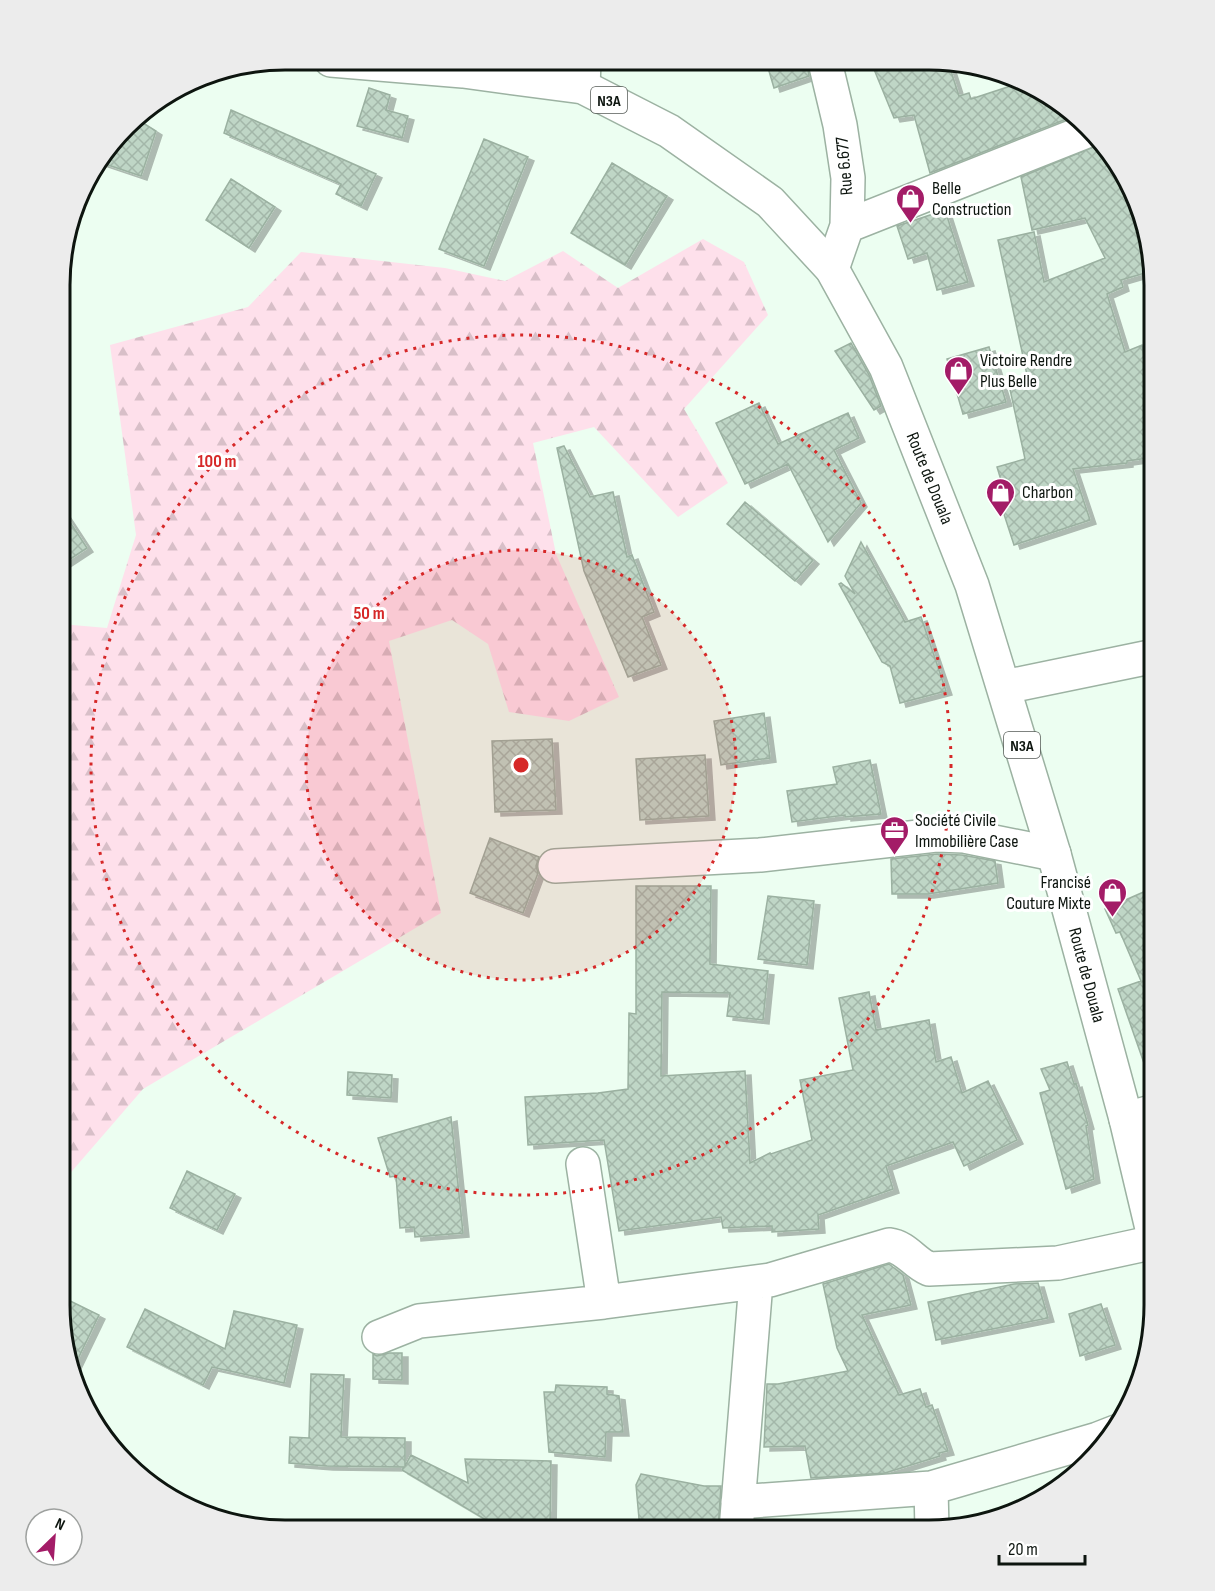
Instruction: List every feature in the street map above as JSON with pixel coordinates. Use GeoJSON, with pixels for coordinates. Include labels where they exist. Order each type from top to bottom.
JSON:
{"type":"FeatureCollection","features":[{"type":"Feature","properties":{"kind":"main road","name":"Route de Douala"},"geometry":{"type":"LineString","coordinates":[[451,70],[584,74],[669,130],[770,202],[832,269],[886,368],[972,585],[1054,854],[1140,1115],[1144,1149]]}},
{"type":"Feature","properties":{"kind":"main road","name":"Rue 6.677"},"geometry":{"type":"LineString","coordinates":[[827,70],[840,125],[848,178],[847,226],[832,269]]}},
{"type":"Feature","properties":{"kind":"main road"},"geometry":{"type":"LineString","coordinates":[[847,226],[1082,133]]}},
{"type":"Feature","properties":{"kind":"main road"},"geometry":{"type":"LineString","coordinates":[[1004,687],[1144,658]]}},
{"type":"Feature","properties":{"kind":"main road"},"geometry":{"type":"LineString","coordinates":[[555,866],[760,855],[936,835],[964,836],[1054,854]]}},
{"type":"Feature","properties":{"kind":"main road"},"geometry":{"type":"LineString","coordinates":[[583,1164],[604,1302]]}},
{"type":"Feature","properties":{"kind":"main road"},"geometry":{"type":"LineString","coordinates":[[379,1337],[419,1321],[604,1302],[770,1280],[889,1245],[901,1249],[929,1269],[1058,1263],[1144,1244]]}},
{"type":"Feature","properties":{"kind":"main road"},"geometry":{"type":"LineString","coordinates":[[756,1282],[737,1516],[931,1488],[1097,1439]]}},
{"type":"Feature","properties":{"kind":"main road"},"geometry":{"type":"LineString","coordinates":[[931,1488],[932,1520]]}},
{"type":"Feature","properties":{"kind":"green space"},"geometry":{"type":"Polygon","coordinates":[[[703,239],[744,262],[768,315],[684,409],[728,483],[678,517],[594,427],[533,443],[556,554],[619,697],[569,721],[509,712],[488,644],[452,620],[389,641],[441,913],[143,1089],[70,1173],[70,625],[107,628],[136,535],[110,345],[248,307],[301,252],[445,268],[505,281],[563,251],[618,288],[703,239]]]}},
{"type":"Feature","properties":{"kind":"building"},"geometry":{"type":"Polygon","coordinates":[[[769,70],[808,70],[809,76],[774,88],[769,70]]]}},
{"type":"Feature","properties":{"kind":"building"},"geometry":{"type":"Polygon","coordinates":[[[874,70],[951,72],[959,96],[969,93],[971,99],[1010,86],[1037,99],[1065,119],[930,173],[914,115],[894,118],[874,70]]]}},
{"type":"Feature","properties":{"kind":"building"},"geometry":{"type":"Polygon","coordinates":[[[369,88],[390,95],[386,110],[408,116],[402,138],[357,126],[369,88]]]}},
{"type":"Feature","properties":{"kind":"building"},"geometry":{"type":"Polygon","coordinates":[[[231,110],[376,174],[361,206],[336,194],[341,184],[224,133],[231,110]]]}},
{"type":"Feature","properties":{"kind":"building"},"geometry":{"type":"Polygon","coordinates":[[[144,124],[156,131],[141,176],[108,165],[133,133],[144,124]]]}},
{"type":"Feature","properties":{"kind":"building"},"geometry":{"type":"Polygon","coordinates":[[[484,139],[528,157],[484,266],[439,249],[484,139]]]}},
{"type":"Feature","properties":{"kind":"building"},"geometry":{"type":"Polygon","coordinates":[[[1093,147],[1116,178],[1128,203],[1140,243],[1144,273],[1121,280],[1123,287],[1107,294],[1125,352],[1142,345],[1144,459],[1127,461],[1127,463],[1073,469],[1090,520],[1014,545],[1000,502],[1007,500],[997,467],[1025,459],[1008,380],[1027,375],[998,240],[1034,232],[1044,282],[1105,258],[1085,218],[1032,230],[1021,177],[1093,147]]]}},
{"type":"Feature","properties":{"kind":"building"},"geometry":{"type":"Polygon","coordinates":[[[612,163],[667,196],[625,265],[571,233],[612,163]]]}},
{"type":"Feature","properties":{"kind":"building"},"geometry":{"type":"Polygon","coordinates":[[[231,179],[275,207],[249,248],[206,220],[231,179]]]}},
{"type":"Feature","properties":{"kind":"building"},"geometry":{"type":"Polygon","coordinates":[[[945,210],[968,282],[937,290],[927,253],[908,259],[897,226],[945,210]]]}},
{"type":"Feature","properties":{"kind":"building"},"geometry":{"type":"Polygon","coordinates":[[[851,343],[869,375],[881,406],[874,410],[835,351],[851,343]]]}},
{"type":"Feature","properties":{"kind":"building"},"geometry":{"type":"Polygon","coordinates":[[[989,347],[1006,402],[963,414],[947,359],[989,347]]]}},
{"type":"Feature","properties":{"kind":"building"},"geometry":{"type":"Polygon","coordinates":[[[759,403],[778,444],[848,413],[859,438],[834,450],[861,503],[828,542],[788,464],[745,484],[716,423],[759,403]]]}},
{"type":"Feature","properties":{"kind":"building"},"geometry":{"type":"Polygon","coordinates":[[[564,446],[590,497],[613,492],[627,557],[632,555],[654,612],[642,617],[661,665],[628,677],[584,571],[557,448],[564,446]]]}},
{"type":"Feature","properties":{"kind":"building"},"geometry":{"type":"Polygon","coordinates":[[[745,502],[813,560],[795,581],[727,524],[745,502]]]}},
{"type":"Feature","properties":{"kind":"building"},"geometry":{"type":"Polygon","coordinates":[[[70,522],[87,548],[70,559],[70,522]]]}},
{"type":"Feature","properties":{"kind":"building"},"geometry":{"type":"Polygon","coordinates":[[[861,542],[905,622],[921,617],[946,691],[900,703],[890,666],[882,662],[839,584],[841,583],[855,594],[845,576],[861,542]]]}},
{"type":"Feature","properties":{"kind":"building"},"geometry":{"type":"Polygon","coordinates":[[[764,713],[770,758],[721,765],[714,721],[764,713]]]}},
{"type":"Feature","properties":{"kind":"building"},"geometry":{"type":"Polygon","coordinates":[[[552,739],[556,810],[495,812],[492,741],[552,739]]]}},
{"type":"Feature","properties":{"kind":"building"},"geometry":{"type":"Polygon","coordinates":[[[705,755],[709,816],[640,820],[636,759],[705,755]]]}},
{"type":"Feature","properties":{"kind":"building"},"geometry":{"type":"Polygon","coordinates":[[[870,760],[881,814],[845,817],[845,815],[792,822],[787,791],[837,784],[833,767],[870,760]]]}},
{"type":"Feature","properties":{"kind":"building"},"geometry":{"type":"Polygon","coordinates":[[[490,838],[539,857],[536,866],[538,873],[523,913],[470,893],[490,838]]]}},
{"type":"Feature","properties":{"kind":"building"},"geometry":{"type":"Polygon","coordinates":[[[937,854],[962,855],[995,861],[998,883],[928,894],[892,894],[891,859],[937,854]]]}},
{"type":"Feature","properties":{"kind":"building"},"geometry":{"type":"Polygon","coordinates":[[[636,886],[711,886],[710,964],[768,971],[763,1020],[727,1016],[730,993],[662,992],[661,1076],[745,1071],[750,1163],[770,1153],[812,1140],[800,1080],[853,1070],[839,998],[869,992],[876,1030],[929,1020],[936,1062],[951,1057],[962,1093],[988,1081],[1017,1140],[964,1166],[953,1142],[886,1166],[893,1189],[818,1215],[819,1229],[772,1232],[772,1226],[723,1228],[721,1217],[619,1231],[604,1140],[528,1145],[525,1097],[628,1089],[629,1013],[636,1014],[636,886]]]}},
{"type":"Feature","properties":{"kind":"building"},"geometry":{"type":"Polygon","coordinates":[[[1144,892],[1144,1063],[1118,989],[1141,981],[1120,932],[1116,933],[1105,909],[1144,892]]]}},
{"type":"Feature","properties":{"kind":"building"},"geometry":{"type":"Polygon","coordinates":[[[768,896],[814,901],[807,965],[758,959],[768,896]]]}},
{"type":"Feature","properties":{"kind":"building"},"geometry":{"type":"Polygon","coordinates":[[[1067,1062],[1074,1084],[1076,1083],[1088,1125],[1086,1126],[1094,1179],[1066,1189],[1040,1093],[1050,1090],[1041,1069],[1067,1062]]]}},
{"type":"Feature","properties":{"kind":"building"},"geometry":{"type":"Polygon","coordinates":[[[348,1072],[392,1075],[391,1098],[347,1095],[348,1072]]]}},
{"type":"Feature","properties":{"kind":"building"},"geometry":{"type":"Polygon","coordinates":[[[451,1117],[463,1233],[415,1237],[414,1227],[400,1228],[396,1176],[390,1177],[378,1138],[451,1117]]]}},
{"type":"Feature","properties":{"kind":"building"},"geometry":{"type":"Polygon","coordinates":[[[187,1171],[235,1194],[217,1230],[170,1208],[187,1171]]]}},
{"type":"Feature","properties":{"kind":"building"},"geometry":{"type":"Polygon","coordinates":[[[889,1264],[903,1275],[911,1305],[862,1315],[899,1395],[920,1389],[926,1407],[932,1405],[948,1451],[939,1453],[940,1456],[885,1473],[811,1478],[805,1446],[764,1447],[767,1384],[848,1371],[837,1348],[823,1284],[889,1264]]]}},
{"type":"Feature","properties":{"kind":"building"},"geometry":{"type":"Polygon","coordinates":[[[1038,1283],[1048,1318],[936,1340],[928,1302],[1014,1284],[1038,1283]]]}},
{"type":"Feature","properties":{"kind":"building"},"geometry":{"type":"Polygon","coordinates":[[[70,1301],[99,1315],[78,1359],[72,1334],[70,1301]]]}},
{"type":"Feature","properties":{"kind":"building"},"geometry":{"type":"Polygon","coordinates":[[[1101,1304],[1115,1345],[1080,1356],[1069,1314],[1101,1304]]]}},
{"type":"Feature","properties":{"kind":"building"},"geometry":{"type":"Polygon","coordinates":[[[145,1309],[225,1349],[234,1311],[297,1325],[284,1383],[212,1367],[203,1385],[127,1347],[145,1309]]]}},
{"type":"Feature","properties":{"kind":"building"},"geometry":{"type":"Polygon","coordinates":[[[402,1353],[402,1380],[373,1379],[373,1354],[377,1356],[402,1353]]]}},
{"type":"Feature","properties":{"kind":"building"},"geometry":{"type":"Polygon","coordinates":[[[311,1374],[344,1375],[341,1437],[405,1438],[405,1466],[411,1455],[468,1483],[465,1459],[551,1461],[550,1520],[486,1520],[402,1470],[404,1467],[289,1463],[290,1437],[309,1438],[311,1374]]]}},
{"type":"Feature","properties":{"kind":"building"},"geometry":{"type":"Polygon","coordinates":[[[556,1385],[607,1387],[607,1394],[619,1396],[623,1432],[606,1432],[605,1457],[549,1452],[544,1392],[555,1392],[556,1385]]]}},
{"type":"Feature","properties":{"kind":"building"},"geometry":{"type":"Polygon","coordinates":[[[641,1474],[704,1486],[721,1486],[719,1520],[639,1520],[636,1485],[641,1474]]]}},
{"type":"Feature","properties":{"kind":"place","name":"Belle Construction"},"geometry":{"type":"Point","coordinates":[911,224]}},
{"type":"Feature","properties":{"kind":"place","name":"Victoire Rendre Plus Belle"},"geometry":{"type":"Point","coordinates":[959,396]}},
{"type":"Feature","properties":{"kind":"place","name":"Charbon"},"geometry":{"type":"Point","coordinates":[1001,518]}},
{"type":"Feature","properties":{"kind":"place","name":"Société Civile Immobilière Case"},"geometry":{"type":"Point","coordinates":[894,856]}},
{"type":"Feature","properties":{"kind":"place","name":"Francisé Couture Mixte"},"geometry":{"type":"Point","coordinates":[1112,918]}}]}
